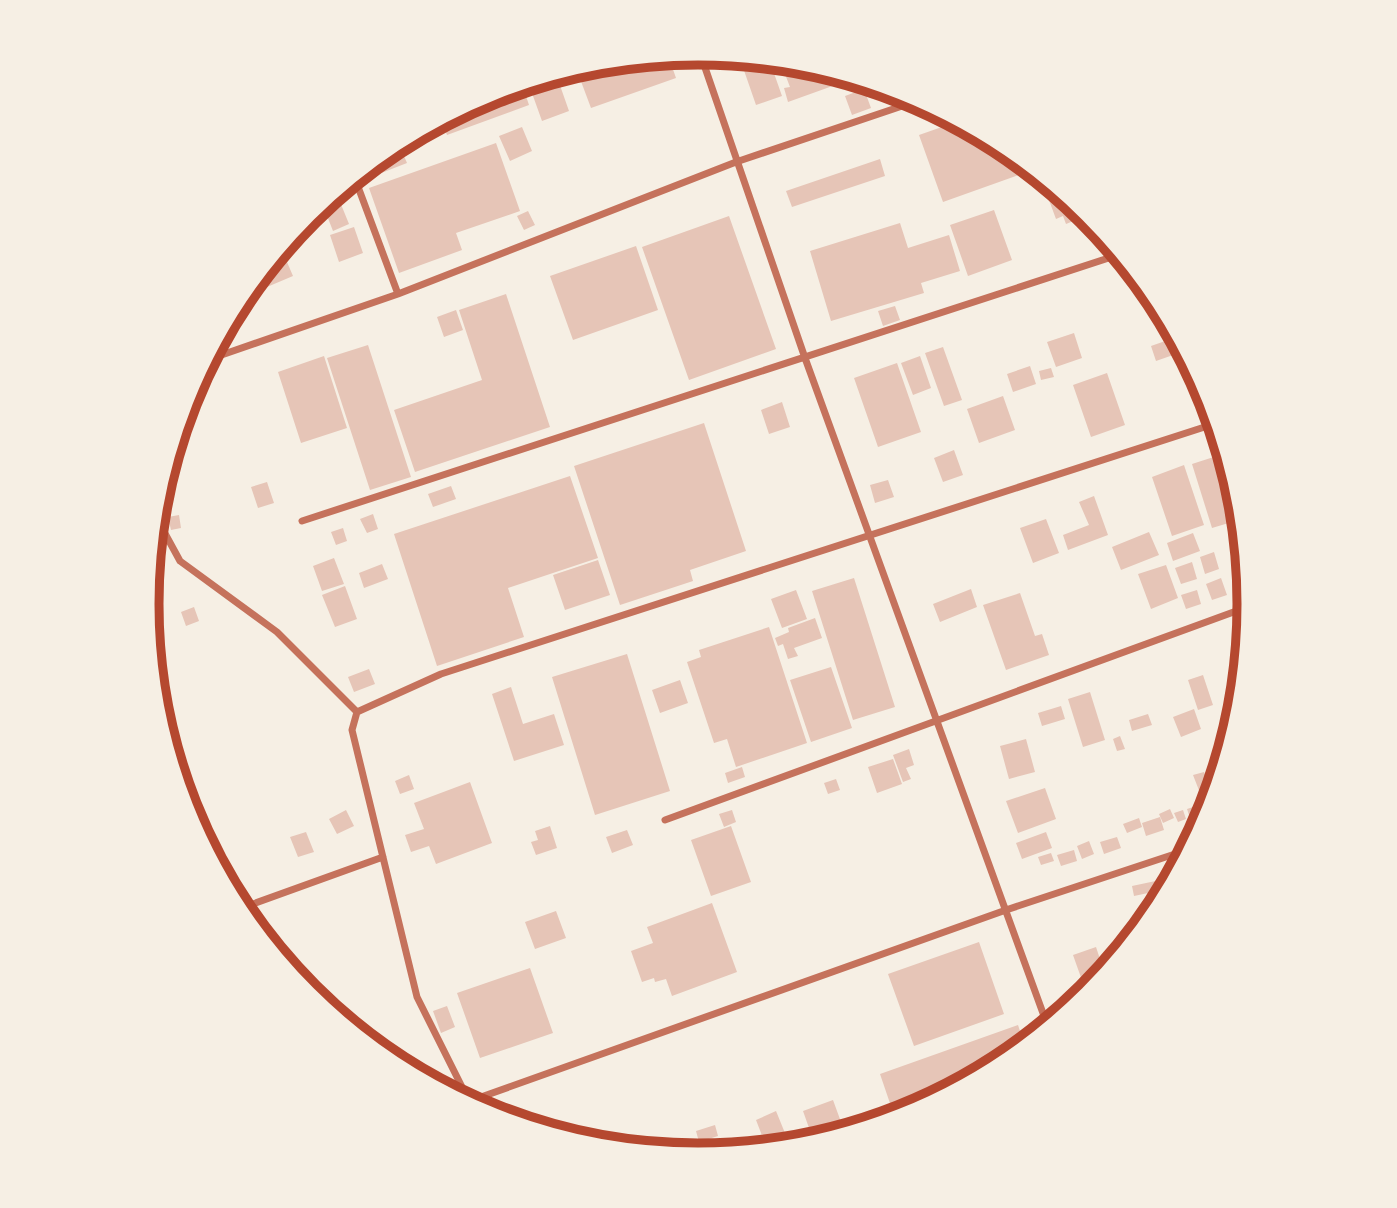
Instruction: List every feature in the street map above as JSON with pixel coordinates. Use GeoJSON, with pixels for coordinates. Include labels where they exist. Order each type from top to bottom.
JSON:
{"type":"FeatureCollection","features":[{"type":"Feature","properties":{"kind":"street"},"geometry":{"type":"LineString","coordinates":[[704,65],[805,358],[1044,1017]]}},
{"type":"Feature","properties":{"kind":"street"},"geometry":{"type":"LineString","coordinates":[[220,356],[398,295],[736,162],[904,105]]}},
{"type":"Feature","properties":{"kind":"street"},"geometry":{"type":"LineString","coordinates":[[358,186],[398,295]]}},
{"type":"Feature","properties":{"kind":"street"},"geometry":{"type":"LineString","coordinates":[[302,521],[1111,257]]}},
{"type":"Feature","properties":{"kind":"street"},"geometry":{"type":"LineString","coordinates":[[356,712],[440,674],[1207,426]]}},
{"type":"Feature","properties":{"kind":"street"},"geometry":{"type":"LineString","coordinates":[[164,532],[180,561],[277,632],[356,712]]}},
{"type":"Feature","properties":{"kind":"street"},"geometry":{"type":"LineString","coordinates":[[665,820],[1238,611]]}},
{"type":"Feature","properties":{"kind":"street"},"geometry":{"type":"LineString","coordinates":[[356,712],[352,730],[417,998],[461,1089]]}},
{"type":"Feature","properties":{"kind":"street"},"geometry":{"type":"LineString","coordinates":[[481,1097],[1006,910],[1177,853]]}},
{"type":"Feature","properties":{"kind":"street"},"geometry":{"type":"LineString","coordinates":[[251,905],[383,857]]}},
{"type":"Feature","properties":{"kind":"building"},"geometry":{"type":"Polygon","coordinates":[[[672,66],[676,78],[591,108],[580,78],[628,69],[672,66]]]}},
{"type":"Feature","properties":{"kind":"building"},"geometry":{"type":"Polygon","coordinates":[[[743,67],[773,70],[782,96],[756,105],[743,67]]]}},
{"type":"Feature","properties":{"kind":"building"},"geometry":{"type":"Polygon","coordinates":[[[784,72],[840,83],[788,102],[784,88],[790,87],[784,72]]]}},
{"type":"Feature","properties":{"kind":"building"},"geometry":{"type":"Polygon","coordinates":[[[559,83],[569,111],[542,121],[531,91],[559,83]]]}},
{"type":"Feature","properties":{"kind":"building"},"geometry":{"type":"Polygon","coordinates":[[[865,91],[871,108],[852,115],[845,96],[865,91]]]}},
{"type":"Feature","properties":{"kind":"building"},"geometry":{"type":"Polygon","coordinates":[[[525,93],[529,105],[447,135],[445,128],[460,120],[525,93]]]}},
{"type":"Feature","properties":{"kind":"building"},"geometry":{"type":"Polygon","coordinates":[[[947,125],[1023,173],[943,202],[919,135],[947,125]]]}},
{"type":"Feature","properties":{"kind":"building"},"geometry":{"type":"Polygon","coordinates":[[[522,127],[532,151],[510,161],[499,136],[522,127]]]}},
{"type":"Feature","properties":{"kind":"building"},"geometry":{"type":"Polygon","coordinates":[[[496,143],[520,211],[456,233],[462,250],[399,273],[369,188],[496,143]]]}},
{"type":"Feature","properties":{"kind":"building"},"geometry":{"type":"Polygon","coordinates":[[[403,154],[407,163],[367,179],[403,154]]]}},
{"type":"Feature","properties":{"kind":"building"},"geometry":{"type":"Polygon","coordinates":[[[880,159],[885,176],[792,207],[786,191],[880,159]]]}},
{"type":"Feature","properties":{"kind":"building"},"geometry":{"type":"Polygon","coordinates":[[[1046,192],[1076,220],[1066,224],[1063,216],[1056,219],[1046,192]]]}},
{"type":"Feature","properties":{"kind":"building"},"geometry":{"type":"Polygon","coordinates":[[[340,202],[349,224],[333,231],[326,214],[340,202]]]}},
{"type":"Feature","properties":{"kind":"building"},"geometry":{"type":"Polygon","coordinates":[[[994,210],[1012,260],[968,276],[950,225],[994,210]]]}},
{"type":"Feature","properties":{"kind":"building"},"geometry":{"type":"Polygon","coordinates":[[[528,211],[535,225],[524,230],[517,216],[528,211]]]}},
{"type":"Feature","properties":{"kind":"building"},"geometry":{"type":"Polygon","coordinates":[[[729,216],[776,349],[689,380],[642,247],[729,216]]]}},
{"type":"Feature","properties":{"kind":"building"},"geometry":{"type":"Polygon","coordinates":[[[900,223],[908,248],[949,235],[960,271],[921,283],[924,293],[831,321],[810,251],[900,223]]]}},
{"type":"Feature","properties":{"kind":"building"},"geometry":{"type":"Polygon","coordinates":[[[354,227],[363,253],[339,262],[330,235],[354,227]]]}},
{"type":"Feature","properties":{"kind":"building"},"geometry":{"type":"Polygon","coordinates":[[[636,246],[658,310],[573,340],[550,276],[636,246]]]}},
{"type":"Feature","properties":{"kind":"building"},"geometry":{"type":"Polygon","coordinates":[[[285,258],[293,276],[267,287],[266,283],[285,258]]]}},
{"type":"Feature","properties":{"kind":"building"},"geometry":{"type":"Polygon","coordinates":[[[506,294],[550,427],[415,472],[394,410],[482,380],[459,310],[506,294]]]}},
{"type":"Feature","properties":{"kind":"building"},"geometry":{"type":"Polygon","coordinates":[[[895,306],[900,320],[883,326],[878,311],[895,306]]]}},
{"type":"Feature","properties":{"kind":"building"},"geometry":{"type":"Polygon","coordinates":[[[456,310],[463,330],[444,337],[437,317],[456,310]]]}},
{"type":"Feature","properties":{"kind":"building"},"geometry":{"type":"Polygon","coordinates":[[[1074,333],[1082,358],[1056,367],[1047,342],[1074,333]]]}},
{"type":"Feature","properties":{"kind":"building"},"geometry":{"type":"Polygon","coordinates":[[[1169,340],[1176,354],[1156,361],[1151,346],[1169,340]]]}},
{"type":"Feature","properties":{"kind":"building"},"geometry":{"type":"Polygon","coordinates":[[[368,345],[411,477],[370,490],[327,358],[368,345]]]}},
{"type":"Feature","properties":{"kind":"building"},"geometry":{"type":"Polygon","coordinates":[[[943,347],[962,400],[944,406],[925,353],[943,347]]]}},
{"type":"Feature","properties":{"kind":"building"},"geometry":{"type":"Polygon","coordinates":[[[324,356],[347,428],[301,443],[278,372],[324,356]]]}},
{"type":"Feature","properties":{"kind":"building"},"geometry":{"type":"Polygon","coordinates":[[[920,356],[931,388],[913,395],[901,363],[920,356]]]}},
{"type":"Feature","properties":{"kind":"building"},"geometry":{"type":"Polygon","coordinates":[[[897,363],[921,432],[878,447],[854,378],[897,363]]]}},
{"type":"Feature","properties":{"kind":"building"},"geometry":{"type":"Polygon","coordinates":[[[1030,366],[1036,384],[1013,392],[1007,374],[1030,366]]]}},
{"type":"Feature","properties":{"kind":"building"},"geometry":{"type":"Polygon","coordinates":[[[1051,368],[1054,377],[1041,380],[1039,371],[1051,368]]]}},
{"type":"Feature","properties":{"kind":"building"},"geometry":{"type":"Polygon","coordinates":[[[1107,373],[1125,425],[1091,437],[1073,385],[1107,373]]]}},
{"type":"Feature","properties":{"kind":"building"},"geometry":{"type":"Polygon","coordinates":[[[1003,396],[1015,430],[979,443],[967,409],[1003,396]]]}},
{"type":"Feature","properties":{"kind":"building"},"geometry":{"type":"Polygon","coordinates":[[[782,402],[790,427],[769,434],[761,410],[782,402]]]}},
{"type":"Feature","properties":{"kind":"building"},"geometry":{"type":"Polygon","coordinates":[[[704,423],[746,551],[690,570],[693,581],[620,605],[574,466],[704,423]]]}},
{"type":"Feature","properties":{"kind":"building"},"geometry":{"type":"Polygon","coordinates":[[[954,450],[963,475],[943,482],[934,458],[954,450]]]}},
{"type":"Feature","properties":{"kind":"building"},"geometry":{"type":"Polygon","coordinates":[[[1217,456],[1231,522],[1212,528],[1192,464],[1217,456]]]}},
{"type":"Feature","properties":{"kind":"building"},"geometry":{"type":"Polygon","coordinates":[[[1184,465],[1204,525],[1172,536],[1152,477],[1184,465]]]}},
{"type":"Feature","properties":{"kind":"building"},"geometry":{"type":"Polygon","coordinates":[[[570,476],[598,558],[508,588],[524,637],[437,666],[394,534],[570,476]]]}},
{"type":"Feature","properties":{"kind":"building"},"geometry":{"type":"Polygon","coordinates":[[[888,480],[894,497],[875,503],[870,485],[888,480]]]}},
{"type":"Feature","properties":{"kind":"building"},"geometry":{"type":"Polygon","coordinates":[[[267,482],[274,503],[258,508],[251,487],[267,482]]]}},
{"type":"Feature","properties":{"kind":"building"},"geometry":{"type":"Polygon","coordinates":[[[451,486],[456,499],[433,507],[428,494],[451,486]]]}},
{"type":"Feature","properties":{"kind":"building"},"geometry":{"type":"Polygon","coordinates":[[[1094,496],[1108,535],[1068,550],[1063,535],[1089,525],[1079,502],[1094,496]]]}},
{"type":"Feature","properties":{"kind":"building"},"geometry":{"type":"Polygon","coordinates":[[[373,514],[378,529],[367,533],[360,519],[373,514]]]}},
{"type":"Feature","properties":{"kind":"building"},"geometry":{"type":"Polygon","coordinates":[[[179,515],[181,528],[171,530],[168,517],[179,515]]]}},
{"type":"Feature","properties":{"kind":"building"},"geometry":{"type":"Polygon","coordinates":[[[1046,519],[1059,553],[1033,563],[1020,528],[1046,519]]]}},
{"type":"Feature","properties":{"kind":"building"},"geometry":{"type":"Polygon","coordinates":[[[343,528],[347,541],[336,545],[331,532],[343,528]]]}},
{"type":"Feature","properties":{"kind":"building"},"geometry":{"type":"Polygon","coordinates":[[[1149,532],[1159,555],[1121,570],[1112,547],[1149,532]]]}},
{"type":"Feature","properties":{"kind":"building"},"geometry":{"type":"Polygon","coordinates":[[[1193,533],[1200,551],[1173,561],[1167,543],[1193,533]]]}},
{"type":"Feature","properties":{"kind":"building"},"geometry":{"type":"Polygon","coordinates":[[[1214,552],[1219,569],[1205,574],[1200,557],[1214,552]]]}},
{"type":"Feature","properties":{"kind":"building"},"geometry":{"type":"Polygon","coordinates":[[[334,558],[344,584],[322,591],[313,566],[334,558]]]}},
{"type":"Feature","properties":{"kind":"building"},"geometry":{"type":"Polygon","coordinates":[[[598,560],[610,595],[565,610],[553,575],[598,560]]]}},
{"type":"Feature","properties":{"kind":"building"},"geometry":{"type":"Polygon","coordinates":[[[1192,562],[1197,579],[1181,584],[1175,568],[1192,562]]]}},
{"type":"Feature","properties":{"kind":"building"},"geometry":{"type":"Polygon","coordinates":[[[382,564],[388,579],[364,588],[359,573],[382,564]]]}},
{"type":"Feature","properties":{"kind":"building"},"geometry":{"type":"Polygon","coordinates":[[[1166,565],[1178,598],[1151,609],[1138,574],[1166,565]]]}},
{"type":"Feature","properties":{"kind":"building"},"geometry":{"type":"Polygon","coordinates":[[[854,578],[895,707],[853,720],[812,591],[854,578]]]}},
{"type":"Feature","properties":{"kind":"building"},"geometry":{"type":"Polygon","coordinates":[[[1221,578],[1227,595],[1212,600],[1206,584],[1221,578]]]}},
{"type":"Feature","properties":{"kind":"building"},"geometry":{"type":"Polygon","coordinates":[[[345,586],[357,619],[335,627],[322,595],[345,586]]]}},
{"type":"Feature","properties":{"kind":"building"},"geometry":{"type":"Polygon","coordinates":[[[971,589],[977,607],[940,622],[933,604],[971,589]]]}},
{"type":"Feature","properties":{"kind":"building"},"geometry":{"type":"Polygon","coordinates":[[[796,590],[807,619],[782,628],[771,599],[796,590]]]}},
{"type":"Feature","properties":{"kind":"building"},"geometry":{"type":"Polygon","coordinates":[[[1197,590],[1201,604],[1186,609],[1181,595],[1197,590]]]}},
{"type":"Feature","properties":{"kind":"building"},"geometry":{"type":"Polygon","coordinates":[[[1020,593],[1035,636],[1042,634],[1049,655],[1006,670],[983,605],[1020,593]]]}},
{"type":"Feature","properties":{"kind":"building"},"geometry":{"type":"Polygon","coordinates":[[[194,607],[199,621],[186,626],[181,612],[194,607]]]}},
{"type":"Feature","properties":{"kind":"building"},"geometry":{"type":"Polygon","coordinates":[[[815,618],[822,638],[794,648],[798,656],[788,659],[783,644],[778,646],[775,638],[789,632],[788,628],[815,618]]]}},
{"type":"Feature","properties":{"kind":"building"},"geometry":{"type":"Polygon","coordinates":[[[769,627],[807,743],[736,767],[727,739],[714,743],[687,662],[701,657],[699,650],[769,627]]]}},
{"type":"Feature","properties":{"kind":"building"},"geometry":{"type":"Polygon","coordinates":[[[627,654],[670,791],[595,815],[552,677],[627,654]]]}},
{"type":"Feature","properties":{"kind":"building"},"geometry":{"type":"Polygon","coordinates":[[[831,667],[852,728],[811,742],[790,680],[831,667]]]}},
{"type":"Feature","properties":{"kind":"building"},"geometry":{"type":"Polygon","coordinates":[[[369,669],[375,684],[354,692],[348,677],[369,669]]]}},
{"type":"Feature","properties":{"kind":"building"},"geometry":{"type":"Polygon","coordinates":[[[1203,675],[1213,705],[1198,710],[1188,680],[1203,675]]]}},
{"type":"Feature","properties":{"kind":"building"},"geometry":{"type":"Polygon","coordinates":[[[680,680],[688,703],[660,713],[652,690],[680,680]]]}},
{"type":"Feature","properties":{"kind":"building"},"geometry":{"type":"Polygon","coordinates":[[[511,687],[523,724],[554,714],[564,745],[514,761],[492,694],[511,687]]]}},
{"type":"Feature","properties":{"kind":"building"},"geometry":{"type":"Polygon","coordinates":[[[1090,692],[1105,740],[1083,747],[1068,699],[1090,692]]]}},
{"type":"Feature","properties":{"kind":"building"},"geometry":{"type":"Polygon","coordinates":[[[1061,706],[1065,719],[1042,726],[1038,713],[1061,706]]]}},
{"type":"Feature","properties":{"kind":"building"},"geometry":{"type":"Polygon","coordinates":[[[1194,709],[1201,729],[1181,737],[1173,717],[1194,709]]]}},
{"type":"Feature","properties":{"kind":"building"},"geometry":{"type":"Polygon","coordinates":[[[1148,714],[1152,725],[1132,731],[1129,720],[1148,714]]]}},
{"type":"Feature","properties":{"kind":"building"},"geometry":{"type":"Polygon","coordinates":[[[1120,736],[1125,749],[1117,751],[1113,739],[1120,736]]]}},
{"type":"Feature","properties":{"kind":"building"},"geometry":{"type":"Polygon","coordinates":[[[1026,739],[1035,772],[1009,779],[1000,746],[1026,739]]]}},
{"type":"Feature","properties":{"kind":"building"},"geometry":{"type":"Polygon","coordinates":[[[909,749],[914,765],[906,768],[911,779],[903,782],[893,755],[909,749]]]}},
{"type":"Feature","properties":{"kind":"building"},"geometry":{"type":"Polygon","coordinates":[[[893,759],[902,784],[877,793],[868,767],[893,759]]]}},
{"type":"Feature","properties":{"kind":"building"},"geometry":{"type":"Polygon","coordinates":[[[742,767],[745,777],[728,783],[725,773],[742,767]]]}},
{"type":"Feature","properties":{"kind":"building"},"geometry":{"type":"Polygon","coordinates":[[[1204,772],[1208,781],[1202,797],[1193,775],[1204,772]]]}},
{"type":"Feature","properties":{"kind":"building"},"geometry":{"type":"Polygon","coordinates":[[[409,775],[414,789],[400,794],[395,781],[409,775]]]}},
{"type":"Feature","properties":{"kind":"building"},"geometry":{"type":"Polygon","coordinates":[[[836,779],[840,790],[828,794],[824,783],[836,779]]]}},
{"type":"Feature","properties":{"kind":"building"},"geometry":{"type":"Polygon","coordinates":[[[470,782],[492,843],[436,864],[429,846],[411,852],[405,835],[424,829],[414,803],[470,782]]]}},
{"type":"Feature","properties":{"kind":"building"},"geometry":{"type":"Polygon","coordinates":[[[1045,788],[1056,819],[1018,833],[1006,801],[1045,788]]]}},
{"type":"Feature","properties":{"kind":"building"},"geometry":{"type":"Polygon","coordinates":[[[1196,806],[1194,817],[1190,818],[1187,809],[1196,806]]]}},
{"type":"Feature","properties":{"kind":"building"},"geometry":{"type":"Polygon","coordinates":[[[1170,809],[1174,818],[1163,823],[1159,814],[1170,809]]]}},
{"type":"Feature","properties":{"kind":"building"},"geometry":{"type":"Polygon","coordinates":[[[346,810],[354,826],[337,834],[329,819],[346,810]]]}},
{"type":"Feature","properties":{"kind":"building"},"geometry":{"type":"Polygon","coordinates":[[[732,810],[736,822],[724,827],[719,814],[732,810]]]}},
{"type":"Feature","properties":{"kind":"building"},"geometry":{"type":"Polygon","coordinates":[[[1183,810],[1186,819],[1178,822],[1174,813],[1183,810]]]}},
{"type":"Feature","properties":{"kind":"building"},"geometry":{"type":"Polygon","coordinates":[[[1160,817],[1164,830],[1146,836],[1142,823],[1160,817]]]}},
{"type":"Feature","properties":{"kind":"building"},"geometry":{"type":"Polygon","coordinates":[[[1139,818],[1142,827],[1127,833],[1123,824],[1139,818]]]}},
{"type":"Feature","properties":{"kind":"building"},"geometry":{"type":"Polygon","coordinates":[[[550,826],[557,848],[536,855],[531,842],[538,840],[535,831],[550,826]]]}},
{"type":"Feature","properties":{"kind":"building"},"geometry":{"type":"Polygon","coordinates":[[[731,826],[751,882],[711,896],[691,840],[731,826]]]}},
{"type":"Feature","properties":{"kind":"building"},"geometry":{"type":"Polygon","coordinates":[[[627,830],[633,845],[612,853],[606,837],[627,830]]]}},
{"type":"Feature","properties":{"kind":"building"},"geometry":{"type":"Polygon","coordinates":[[[306,832],[314,852],[298,857],[290,837],[306,832]]]}},
{"type":"Feature","properties":{"kind":"building"},"geometry":{"type":"Polygon","coordinates":[[[1046,832],[1052,848],[1022,859],[1016,843],[1046,832]]]}},
{"type":"Feature","properties":{"kind":"building"},"geometry":{"type":"Polygon","coordinates":[[[1117,837],[1121,848],[1104,854],[1100,842],[1117,837]]]}},
{"type":"Feature","properties":{"kind":"building"},"geometry":{"type":"Polygon","coordinates":[[[1089,841],[1094,854],[1082,859],[1077,846],[1089,841]]]}},
{"type":"Feature","properties":{"kind":"building"},"geometry":{"type":"Polygon","coordinates":[[[1074,850],[1077,861],[1061,866],[1057,855],[1074,850]]]}},
{"type":"Feature","properties":{"kind":"building"},"geometry":{"type":"Polygon","coordinates":[[[1051,853],[1054,861],[1041,865],[1038,857],[1051,853]]]}},
{"type":"Feature","properties":{"kind":"building"},"geometry":{"type":"Polygon","coordinates":[[[1162,880],[1155,892],[1134,896],[1132,886],[1162,880]]]}},
{"type":"Feature","properties":{"kind":"building"},"geometry":{"type":"Polygon","coordinates":[[[712,903],[737,972],[672,996],[666,979],[655,982],[654,978],[642,982],[631,951],[653,943],[647,927],[712,903]]]}},
{"type":"Feature","properties":{"kind":"building"},"geometry":{"type":"Polygon","coordinates":[[[556,911],[566,938],[535,949],[525,922],[556,911]]]}},
{"type":"Feature","properties":{"kind":"building"},"geometry":{"type":"Polygon","coordinates":[[[979,942],[1004,1014],[914,1046],[888,974],[979,942]]]}},
{"type":"Feature","properties":{"kind":"building"},"geometry":{"type":"Polygon","coordinates":[[[1096,947],[1101,963],[1083,982],[1073,955],[1096,947]]]}},
{"type":"Feature","properties":{"kind":"building"},"geometry":{"type":"Polygon","coordinates":[[[530,968],[553,1033],[480,1058],[457,993],[530,968]]]}},
{"type":"Feature","properties":{"kind":"building"},"geometry":{"type":"Polygon","coordinates":[[[447,1006],[455,1027],[441,1033],[433,1011],[447,1006]]]}},
{"type":"Feature","properties":{"kind":"building"},"geometry":{"type":"Polygon","coordinates":[[[1018,1025],[1022,1036],[968,1071],[891,1107],[880,1074],[1018,1025]]]}},
{"type":"Feature","properties":{"kind":"building"},"geometry":{"type":"Polygon","coordinates":[[[833,1100],[842,1124],[810,1132],[803,1111],[833,1100]]]}},
{"type":"Feature","properties":{"kind":"building"},"geometry":{"type":"Polygon","coordinates":[[[776,1111],[786,1136],[763,1139],[756,1120],[776,1111]]]}},
{"type":"Feature","properties":{"kind":"building"},"geometry":{"type":"Polygon","coordinates":[[[715,1125],[718,1136],[699,1142],[696,1131],[715,1125]]]}}]}
